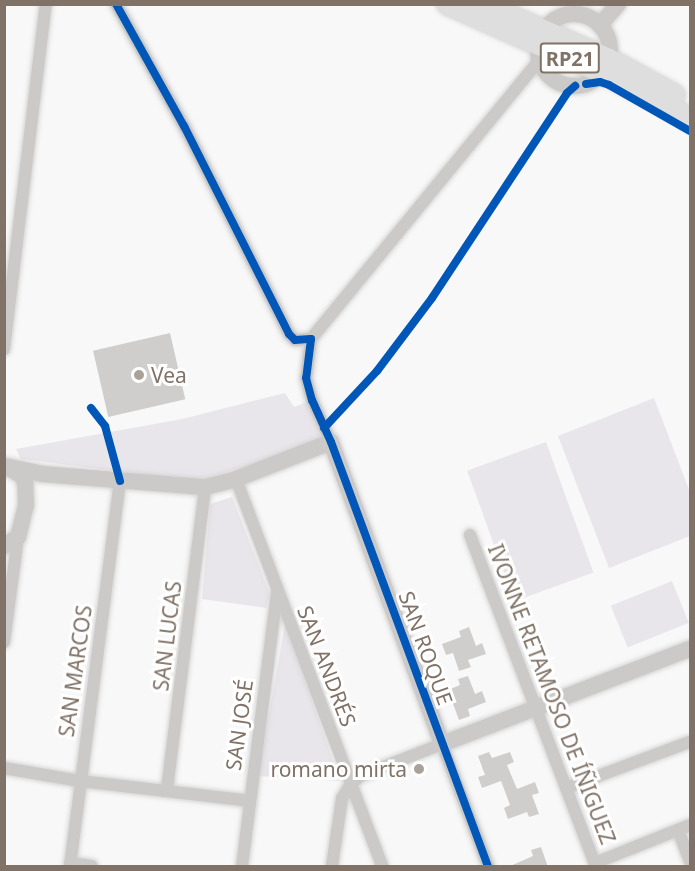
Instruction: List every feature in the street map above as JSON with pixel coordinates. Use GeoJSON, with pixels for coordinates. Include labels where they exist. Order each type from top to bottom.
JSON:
{"type":"FeatureCollection","features":[{"type":"Feature","properties":{"kind":"main road","name":"RP21"},"geometry":{"type":"LineString","coordinates":[[447,4],[540,45],[605,66],[690,104]]}},
{"type":"Feature","properties":{"kind":"main road","name":"RP21"},"geometry":{"type":"LineString","coordinates":[[484,4],[540,45]]}},
{"type":"Feature","properties":{"kind":"main road","name":"RP21"},"geometry":{"type":"LineString","coordinates":[[605,66],[690,119]]}},
{"type":"Feature","properties":{"kind":"street"},"geometry":{"type":"LineString","coordinates":[[4,349],[46,4]]}},
{"type":"Feature","properties":{"kind":"street"},"geometry":{"type":"LineString","coordinates":[[116,4],[184,126],[289,334],[295,340],[311,339]]}},
{"type":"Feature","properties":{"kind":"street"},"geometry":{"type":"LineString","coordinates":[[600,25],[618,4]]}},
{"type":"Feature","properties":{"kind":"street"},"geometry":{"type":"LineString","coordinates":[[5,466],[42,474],[205,487],[236,479],[332,442],[306,378],[311,339],[540,45],[560,16],[581,15],[600,25],[610,47],[605,66],[586,84],[563,85],[552,80],[540,45]]}},
{"type":"Feature","properties":{"kind":"street","name":"SAN ROQUE"},"geometry":{"type":"LineString","coordinates":[[332,442],[488,867]]}},
{"type":"Feature","properties":{"kind":"street"},"geometry":{"type":"LineString","coordinates":[[4,642],[11,542],[24,520],[27,488],[21,475],[5,466]]}},
{"type":"Feature","properties":{"kind":"street"},"geometry":{"type":"LineString","coordinates":[[27,488],[42,474]]}},
{"type":"Feature","properties":{"kind":"street","name":"SAN ANDRÉS"},"geometry":{"type":"LineString","coordinates":[[236,479],[382,867]]}},
{"type":"Feature","properties":{"kind":"street","name":"SAN MARCOS"},"geometry":{"type":"LineString","coordinates":[[70,865],[120,481]]}},
{"type":"Feature","properties":{"kind":"street","name":"SAN LUCAS"},"geometry":{"type":"LineString","coordinates":[[167,789],[205,487]]}},
{"type":"Feature","properties":{"kind":"street","name":"IVONNE RETAMOSO DE ÍÑIGUEZ"},"geometry":{"type":"LineString","coordinates":[[470,535],[596,865]]}},
{"type":"Feature","properties":{"kind":"street","name":"SAN JOSÉ"},"geometry":{"type":"LineString","coordinates":[[242,867],[277,588]]}},
{"type":"Feature","properties":{"kind":"street"},"geometry":{"type":"LineString","coordinates":[[332,867],[342,798],[351,784],[360,776],[690,649]]}},
{"type":"Feature","properties":{"kind":"street"},"geometry":{"type":"LineString","coordinates":[[567,788],[690,742]]}},
{"type":"Feature","properties":{"kind":"street"},"geometry":{"type":"LineString","coordinates":[[4,768],[80,781],[167,789],[249,801]]}},
{"type":"Feature","properties":{"kind":"street"},"geometry":{"type":"LineString","coordinates":[[596,865],[684,828],[690,862]]}},
{"type":"Feature","properties":{"kind":"street"},"geometry":{"type":"LineString","coordinates":[[70,865],[92,867]]}},
{"type":"Feature","properties":{"kind":"shaded area"},"geometry":{"type":"Polygon","coordinates":[[[285,393],[294,407],[312,400],[331,442],[195,481],[21,459],[16,449],[182,419],[285,393]]]}},
{"type":"Feature","properties":{"kind":"shaded area"},"geometry":{"type":"Polygon","coordinates":[[[654,398],[690,492],[690,536],[609,568],[558,436],[654,398]]]}},
{"type":"Feature","properties":{"kind":"shaded area"},"geometry":{"type":"Polygon","coordinates":[[[546,442],[594,573],[515,601],[467,471],[546,442]]]}},
{"type":"Feature","properties":{"kind":"shaded area"},"geometry":{"type":"Polygon","coordinates":[[[232,497],[270,594],[266,608],[202,599],[210,504],[232,497]]]}},
{"type":"Feature","properties":{"kind":"shaded area"},"geometry":{"type":"Polygon","coordinates":[[[672,581],[689,623],[628,647],[611,606],[672,581]]]}},
{"type":"Feature","properties":{"kind":"shaded area"},"geometry":{"type":"Polygon","coordinates":[[[285,624],[340,781],[258,776],[285,624]]]}},
{"type":"Feature","properties":{"kind":"building","name":"Vea"},"geometry":{"type":"Polygon","coordinates":[[[170,333],[185,399],[108,417],[93,351],[170,333]]]}},
{"type":"Feature","properties":{"kind":"building"},"geometry":{"type":"Polygon","coordinates":[[[469,627],[476,646],[482,643],[486,654],[468,660],[471,667],[459,671],[453,653],[446,655],[442,644],[461,637],[459,631],[469,627]]]}},
{"type":"Feature","properties":{"kind":"building"},"geometry":{"type":"Polygon","coordinates":[[[468,676],[475,694],[482,691],[486,702],[468,709],[470,716],[459,720],[452,701],[445,703],[441,693],[460,685],[458,679],[468,676]]]}},
{"type":"Feature","properties":{"kind":"building"},"geometry":{"type":"Polygon","coordinates":[[[489,752],[492,758],[510,752],[514,762],[507,765],[517,789],[535,782],[539,793],[532,795],[539,814],[529,817],[527,812],[508,819],[504,808],[510,805],[501,781],[482,788],[478,777],[485,775],[478,756],[489,752]]]}},
{"type":"Feature","properties":{"kind":"building"},"geometry":{"type":"Polygon","coordinates":[[[541,847],[548,867],[508,867],[533,856],[531,850],[541,847]]]}},
{"type":"Feature","properties":{"kind":"cycle path"},"geometry":{"type":"LineString","coordinates":[[116,4],[184,126],[289,334],[295,340],[311,339],[306,378],[312,400],[331,442],[488,866]]}},
{"type":"Feature","properties":{"kind":"cycle path"},"geometry":{"type":"LineString","coordinates":[[586,84],[600,82],[609,85],[690,131]]}},
{"type":"Feature","properties":{"kind":"cycle path"},"geometry":{"type":"LineString","coordinates":[[324,428],[377,371],[432,298],[567,93],[575,86]]}},
{"type":"Feature","properties":{"kind":"cycle path"},"geometry":{"type":"LineString","coordinates":[[91,408],[105,426],[120,481]]}},
{"type":"Feature","properties":{"kind":"place","name":"Vea"},"geometry":{"type":"Point","coordinates":[139,375]}},
{"type":"Feature","properties":{"kind":"place","name":"romano mirta"},"geometry":{"type":"Point","coordinates":[419,769]}}]}
